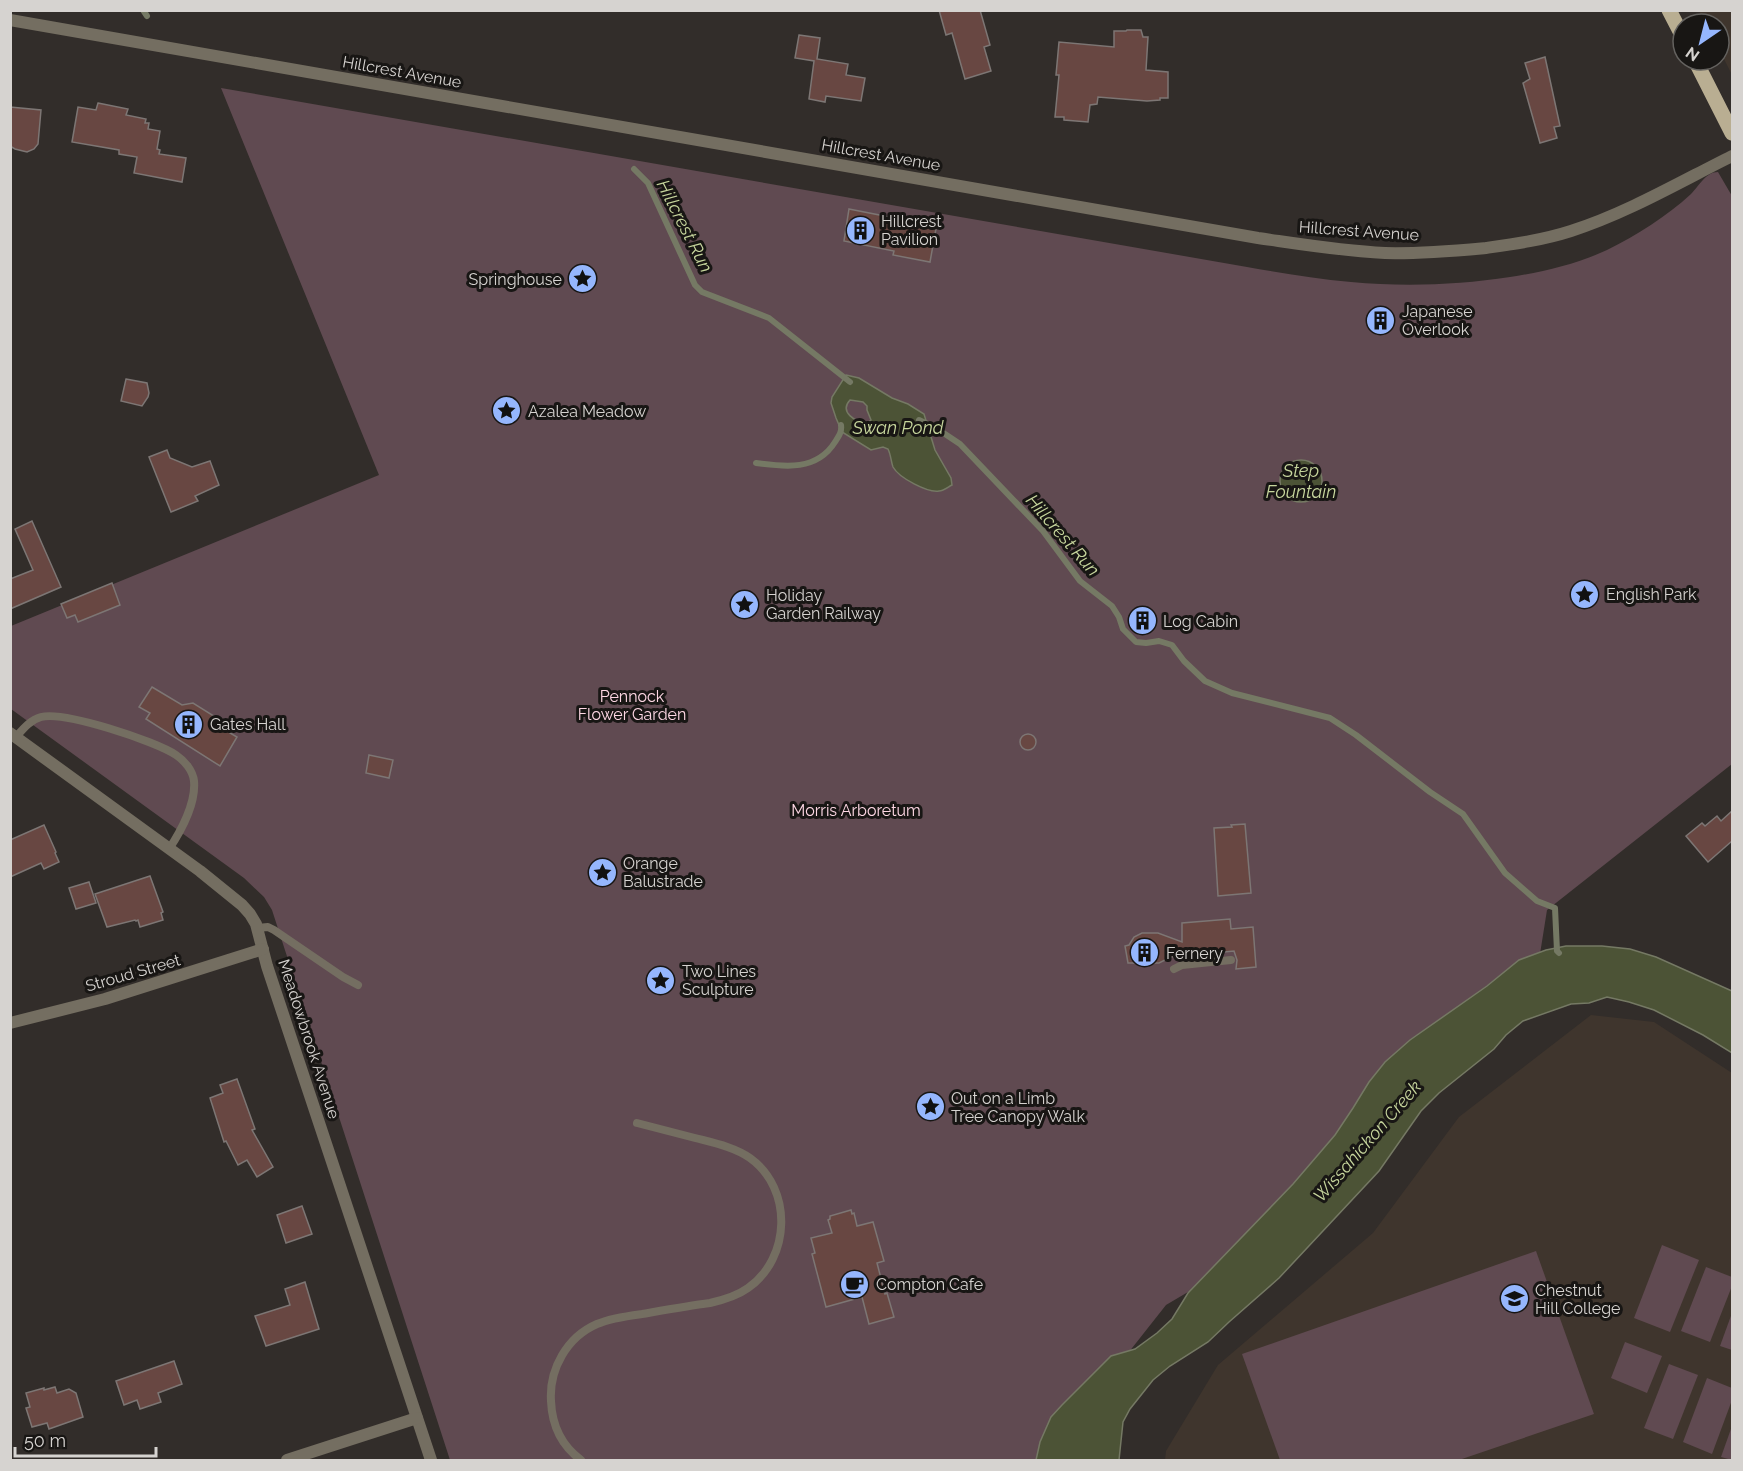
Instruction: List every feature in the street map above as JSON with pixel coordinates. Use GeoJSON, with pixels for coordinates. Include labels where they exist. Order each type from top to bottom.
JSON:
{"type":"FeatureCollection","features":[{"type":"Feature","properties":{"kind":"main road"},"geometry":{"type":"LineString","coordinates":[[1701,72],[1732,133]]}},
{"type":"Feature","properties":{"kind":"street","name":"Hillcrest Avenue"},"geometry":{"type":"LineString","coordinates":[[10,20],[1258,238],[1348,250],[1432,253],[1510,245],[1570,232],[1616,214],[1732,156]]}},
{"type":"Feature","properties":{"kind":"street","name":"Meadowbrook Avenue"},"geometry":{"type":"LineString","coordinates":[[13,735],[169,849],[242,905],[250,914],[257,928],[431,1461]]}},
{"type":"Feature","properties":{"kind":"street","name":"Stroud Street"},"geometry":{"type":"LineString","coordinates":[[10,1023],[124,994],[263,949]]}},
{"type":"Feature","properties":{"kind":"street"},"geometry":{"type":"LineString","coordinates":[[287,1461],[417,1418]]}},
{"type":"Feature","properties":{"kind":"lane"},"geometry":{"type":"LineString","coordinates":[[13,735],[31,721],[41,717],[67,718],[120,732],[158,746],[177,756],[189,767],[194,780],[193,794],[181,831],[169,849]]}},
{"type":"Feature","properties":{"kind":"lane"},"geometry":{"type":"LineString","coordinates":[[257,928],[268,927],[274,930],[358,985]]}},
{"type":"Feature","properties":{"kind":"lane"},"geometry":{"type":"LineString","coordinates":[[1174,969],[1182,964],[1231,960]]}},
{"type":"Feature","properties":{"kind":"lane"},"geometry":{"type":"LineString","coordinates":[[581,1461],[566,1447],[551,1410],[553,1376],[568,1347],[585,1331],[607,1320],[710,1303],[736,1295],[748,1288],[765,1271],[772,1262],[780,1239],[779,1200],[769,1177],[755,1162],[723,1145],[637,1123]]}},
{"type":"Feature","properties":{"kind":"shaded area"},"geometry":{"type":"Polygon","coordinates":[[[1732,11],[1732,75],[1731,12],[1700,12],[1732,11]]]}},
{"type":"Feature","properties":{"kind":"shaded area","name":"Chestnut Hill College"},"geometry":{"type":"Polygon","coordinates":[[[1591,1015],[1654,1022],[1732,1073],[1732,1460],[1165,1460],[1166,1451],[1218,1365],[1373,1233],[1459,1117],[1591,1015]]]}},
{"type":"Feature","properties":{"kind":"green space","name":"Morris Arboretum"},"geometry":{"type":"Polygon","coordinates":[[[221,88],[1273,271],[1371,284],[1471,282],[1522,275],[1572,263],[1607,250],[1640,232],[1691,194],[1706,177],[1718,172],[1732,196],[1732,764],[1547,910],[1540,954],[1283,1236],[1166,1305],[1095,1395],[1083,1460],[450,1460],[272,910],[264,897],[244,878],[11,709],[11,626],[379,475],[221,88]]]}},
{"type":"Feature","properties":{"kind":"green space"},"geometry":{"type":"Polygon","coordinates":[[[1662,1245],[1699,1260],[1670,1332],[1634,1318],[1662,1245]]]}},
{"type":"Feature","properties":{"kind":"green space"},"geometry":{"type":"Polygon","coordinates":[[[1536,1251],[1594,1414],[1459,1460],[1280,1460],[1242,1354],[1536,1251]]]}},
{"type":"Feature","properties":{"kind":"green space"},"geometry":{"type":"Polygon","coordinates":[[[1706,1267],[1732,1277],[1732,1286],[1710,1342],[1681,1331],[1706,1267]]]}},
{"type":"Feature","properties":{"kind":"green space"},"geometry":{"type":"Polygon","coordinates":[[[1732,1313],[1732,1350],[1720,1346],[1732,1313]]]}},
{"type":"Feature","properties":{"kind":"green space"},"geometry":{"type":"Polygon","coordinates":[[[1625,1342],[1662,1356],[1647,1393],[1611,1378],[1625,1342]]]}},
{"type":"Feature","properties":{"kind":"green space"},"geometry":{"type":"Polygon","coordinates":[[[1669,1364],[1698,1375],[1673,1439],[1644,1428],[1669,1364]]]}},
{"type":"Feature","properties":{"kind":"green space"},"geometry":{"type":"Polygon","coordinates":[[[1707,1378],[1732,1388],[1732,1400],[1712,1454],[1683,1442],[1707,1378]]]}},
{"type":"Feature","properties":{"kind":"green space"},"geometry":{"type":"Polygon","coordinates":[[[1732,1426],[1732,1460],[1721,1457],[1732,1426]]]}},
{"type":"Feature","properties":{"kind":"water","name":"Swan Pond"},"geometry":{"type":"Polygon","coordinates":[[[846,375],[859,378],[924,414],[935,450],[951,478],[952,485],[943,490],[934,491],[901,476],[893,467],[888,449],[883,447],[871,450],[842,432],[831,403],[832,397],[846,375]],[[850,400],[846,409],[853,418],[867,423],[871,420],[867,406],[863,402],[850,400]]]}},
{"type":"Feature","properties":{"kind":"water","name":"Step Fountain"},"geometry":{"type":"Polygon","coordinates":[[[1301,460],[1309,461],[1316,466],[1321,473],[1321,489],[1316,496],[1309,501],[1301,502],[1293,501],[1286,496],[1281,489],[1280,481],[1281,473],[1286,466],[1293,461],[1301,460]]]}},
{"type":"Feature","properties":{"kind":"water","name":"Wissahickon Creek"},"geometry":{"type":"Polygon","coordinates":[[[1566,946],[1630,949],[1656,957],[1732,991],[1732,1053],[1654,1010],[1607,997],[1589,1003],[1571,1004],[1523,1021],[1494,1049],[1439,1093],[1421,1111],[1379,1171],[1279,1278],[1208,1342],[1170,1366],[1153,1380],[1130,1409],[1123,1422],[1119,1460],[1036,1460],[1040,1442],[1051,1417],[1111,1356],[1135,1349],[1172,1319],[1188,1293],[1293,1184],[1335,1135],[1369,1082],[1385,1062],[1410,1040],[1487,986],[1519,960],[1546,950],[1566,946]]]}},
{"type":"Feature","properties":{"kind":"building"},"geometry":{"type":"Polygon","coordinates":[[[939,10],[980,10],[990,45],[984,47],[991,71],[965,79],[952,33],[946,35],[939,10]]]}},
{"type":"Feature","properties":{"kind":"building"},"geometry":{"type":"Polygon","coordinates":[[[1141,30],[1143,37],[1148,37],[1146,70],[1168,72],[1168,98],[1147,101],[1098,97],[1097,104],[1090,105],[1088,122],[1055,117],[1059,42],[1114,47],[1114,31],[1141,30]]]}},
{"type":"Feature","properties":{"kind":"building"},"geometry":{"type":"Polygon","coordinates":[[[799,35],[820,38],[817,59],[848,64],[846,75],[865,78],[861,101],[826,96],[825,102],[809,99],[814,61],[795,58],[799,35]]]}},
{"type":"Feature","properties":{"kind":"building"},"geometry":{"type":"Polygon","coordinates":[[[1545,57],[1560,126],[1554,127],[1557,138],[1540,143],[1523,83],[1530,79],[1525,63],[1545,57]]]}},
{"type":"Feature","properties":{"kind":"building"},"geometry":{"type":"Polygon","coordinates":[[[98,103],[128,109],[126,115],[146,119],[145,123],[149,123],[148,129],[160,131],[157,149],[160,150],[159,154],[186,158],[182,182],[134,173],[137,157],[119,154],[119,150],[72,142],[78,107],[96,110],[98,103]]]}},
{"type":"Feature","properties":{"kind":"building"},"geometry":{"type":"Polygon","coordinates":[[[10,107],[41,110],[38,144],[34,149],[27,152],[10,146],[10,107]]]}},
{"type":"Feature","properties":{"kind":"building"},"geometry":{"type":"Polygon","coordinates":[[[849,209],[900,219],[900,216],[937,223],[930,262],[893,255],[894,251],[844,241],[849,209]]]}},
{"type":"Feature","properties":{"kind":"building"},"geometry":{"type":"Polygon","coordinates":[[[126,379],[147,383],[149,393],[142,406],[121,401],[126,379]]]}},
{"type":"Feature","properties":{"kind":"building"},"geometry":{"type":"Polygon","coordinates":[[[167,450],[170,458],[192,467],[210,461],[219,485],[195,496],[198,501],[171,512],[149,457],[167,450]]]}},
{"type":"Feature","properties":{"kind":"building"},"geometry":{"type":"Polygon","coordinates":[[[32,521],[61,587],[10,609],[10,579],[33,570],[15,529],[32,521]]]}},
{"type":"Feature","properties":{"kind":"building"},"geometry":{"type":"Polygon","coordinates":[[[112,583],[120,605],[78,622],[75,615],[67,618],[61,604],[112,583]]]}},
{"type":"Feature","properties":{"kind":"building","name":"Gates Hall"},"geometry":{"type":"Polygon","coordinates":[[[152,687],[182,705],[193,703],[233,728],[230,733],[237,737],[220,766],[146,719],[150,713],[139,707],[152,687]]]}},
{"type":"Feature","properties":{"kind":"building"},"geometry":{"type":"Polygon","coordinates":[[[1028,734],[1036,742],[1028,750],[1020,742],[1028,734]]]}},
{"type":"Feature","properties":{"kind":"building"},"geometry":{"type":"Polygon","coordinates":[[[369,755],[393,760],[389,778],[366,773],[369,755]]]}},
{"type":"Feature","properties":{"kind":"building"},"geometry":{"type":"Polygon","coordinates":[[[1732,811],[1732,841],[1708,862],[1686,836],[1702,823],[1705,826],[1717,816],[1721,821],[1732,811]]]}},
{"type":"Feature","properties":{"kind":"building"},"geometry":{"type":"Polygon","coordinates":[[[1245,824],[1251,893],[1218,896],[1214,828],[1245,824]]]}},
{"type":"Feature","properties":{"kind":"building"},"geometry":{"type":"Polygon","coordinates":[[[44,825],[59,862],[44,869],[41,863],[10,877],[10,840],[44,825]]]}},
{"type":"Feature","properties":{"kind":"building"},"geometry":{"type":"Polygon","coordinates":[[[150,876],[163,912],[161,913],[163,920],[140,927],[138,920],[135,920],[107,927],[95,894],[150,876]]]}},
{"type":"Feature","properties":{"kind":"building"},"geometry":{"type":"Polygon","coordinates":[[[89,882],[96,903],[76,909],[69,888],[89,882]]]}},
{"type":"Feature","properties":{"kind":"building"},"geometry":{"type":"Polygon","coordinates":[[[1230,919],[1231,929],[1253,927],[1256,967],[1236,969],[1237,960],[1234,951],[1171,957],[1159,963],[1128,963],[1125,946],[1142,933],[1158,933],[1182,942],[1182,923],[1230,919]]]}},
{"type":"Feature","properties":{"kind":"building"},"geometry":{"type":"Polygon","coordinates":[[[237,1079],[255,1129],[252,1130],[273,1167],[257,1177],[247,1160],[238,1165],[226,1141],[224,1142],[210,1098],[223,1093],[220,1085],[237,1079]]]}},
{"type":"Feature","properties":{"kind":"building"},"geometry":{"type":"Polygon","coordinates":[[[302,1206],[312,1234],[286,1243],[277,1215],[302,1206]]]}},
{"type":"Feature","properties":{"kind":"building"},"geometry":{"type":"Polygon","coordinates":[[[851,1210],[857,1226],[873,1222],[884,1261],[877,1263],[894,1317],[869,1324],[862,1297],[826,1307],[812,1254],[815,1253],[811,1238],[832,1233],[828,1220],[830,1216],[851,1210]]]}},
{"type":"Feature","properties":{"kind":"building"},"geometry":{"type":"Polygon","coordinates":[[[305,1282],[319,1329],[266,1346],[255,1316],[290,1305],[285,1289],[305,1282]]]}},
{"type":"Feature","properties":{"kind":"building"},"geometry":{"type":"Polygon","coordinates":[[[174,1361],[182,1384],[158,1393],[161,1402],[140,1409],[137,1400],[124,1405],[116,1381],[174,1361]]]}},
{"type":"Feature","properties":{"kind":"building"},"geometry":{"type":"Polygon","coordinates":[[[55,1387],[57,1393],[69,1389],[76,1393],[83,1417],[49,1429],[47,1423],[32,1427],[26,1408],[30,1407],[26,1393],[55,1387]]]}},
{"type":"Feature","properties":{"kind":"waterway","name":"Hillcrest Run"},"geometry":{"type":"LineString","coordinates":[[143,10],[147,16]]}},
{"type":"Feature","properties":{"kind":"waterway","name":"Hillcrest Run"},"geometry":{"type":"LineString","coordinates":[[634,169],[648,183],[695,285],[702,292],[769,318],[850,382]]}},
{"type":"Feature","properties":{"kind":"waterway","name":"Hillcrest Run"},"geometry":{"type":"LineString","coordinates":[[919,420],[960,444],[1043,531],[1080,581],[1112,606],[1123,629],[1136,642],[1159,641],[1172,645],[1184,661],[1205,681],[1232,693],[1330,718],[1463,814],[1505,873],[1537,901],[1555,908],[1557,951],[1559,953]]}},
{"type":"Feature","properties":{"kind":"waterway"},"geometry":{"type":"LineString","coordinates":[[756,463],[789,466],[800,465],[819,458],[835,442],[841,425]]}},
{"type":"Feature","properties":{"kind":"place","name":"Hillcrest Pavilion"},"geometry":{"type":"Point","coordinates":[860,230]}},
{"type":"Feature","properties":{"kind":"place","name":"Springhouse"},"geometry":{"type":"Point","coordinates":[583,279]}},
{"type":"Feature","properties":{"kind":"place","name":"Japanese Overlook"},"geometry":{"type":"Point","coordinates":[1381,320]}},
{"type":"Feature","properties":{"kind":"place","name":"Azalea Meadow"},"geometry":{"type":"Point","coordinates":[507,411]}},
{"type":"Feature","properties":{"kind":"place","name":"English Park"},"geometry":{"type":"Point","coordinates":[1585,594]}},
{"type":"Feature","properties":{"kind":"place","name":"Holiday Garden Railway"},"geometry":{"type":"Point","coordinates":[745,604]}},
{"type":"Feature","properties":{"kind":"place","name":"Log Cabin"},"geometry":{"type":"Point","coordinates":[1142,621]}},
{"type":"Feature","properties":{"kind":"place","name":"Gates Hall"},"geometry":{"type":"Point","coordinates":[189,724]}},
{"type":"Feature","properties":{"kind":"place","name":"Orange Balustrade"},"geometry":{"type":"Point","coordinates":[602,872]}},
{"type":"Feature","properties":{"kind":"place","name":"Fernery"},"geometry":{"type":"Point","coordinates":[1145,953]}},
{"type":"Feature","properties":{"kind":"place","name":"Two Lines Sculpture"},"geometry":{"type":"Point","coordinates":[661,980]}},
{"type":"Feature","properties":{"kind":"place","name":"Out on a Limb Tree Canopy Walk"},"geometry":{"type":"Point","coordinates":[930,1107]}},
{"type":"Feature","properties":{"kind":"place","name":"Compton Cafe"},"geometry":{"type":"Point","coordinates":[855,1284]}},
{"type":"Feature","properties":{"kind":"place","name":"Chestnut Hill College"},"geometry":{"type":"Point","coordinates":[1514,1299]}},
{"type":"Feature","properties":{"kind":"park label","name":"Pennock Flower Garden"},"geometry":{"type":"Point","coordinates":[632,705]}}]}
